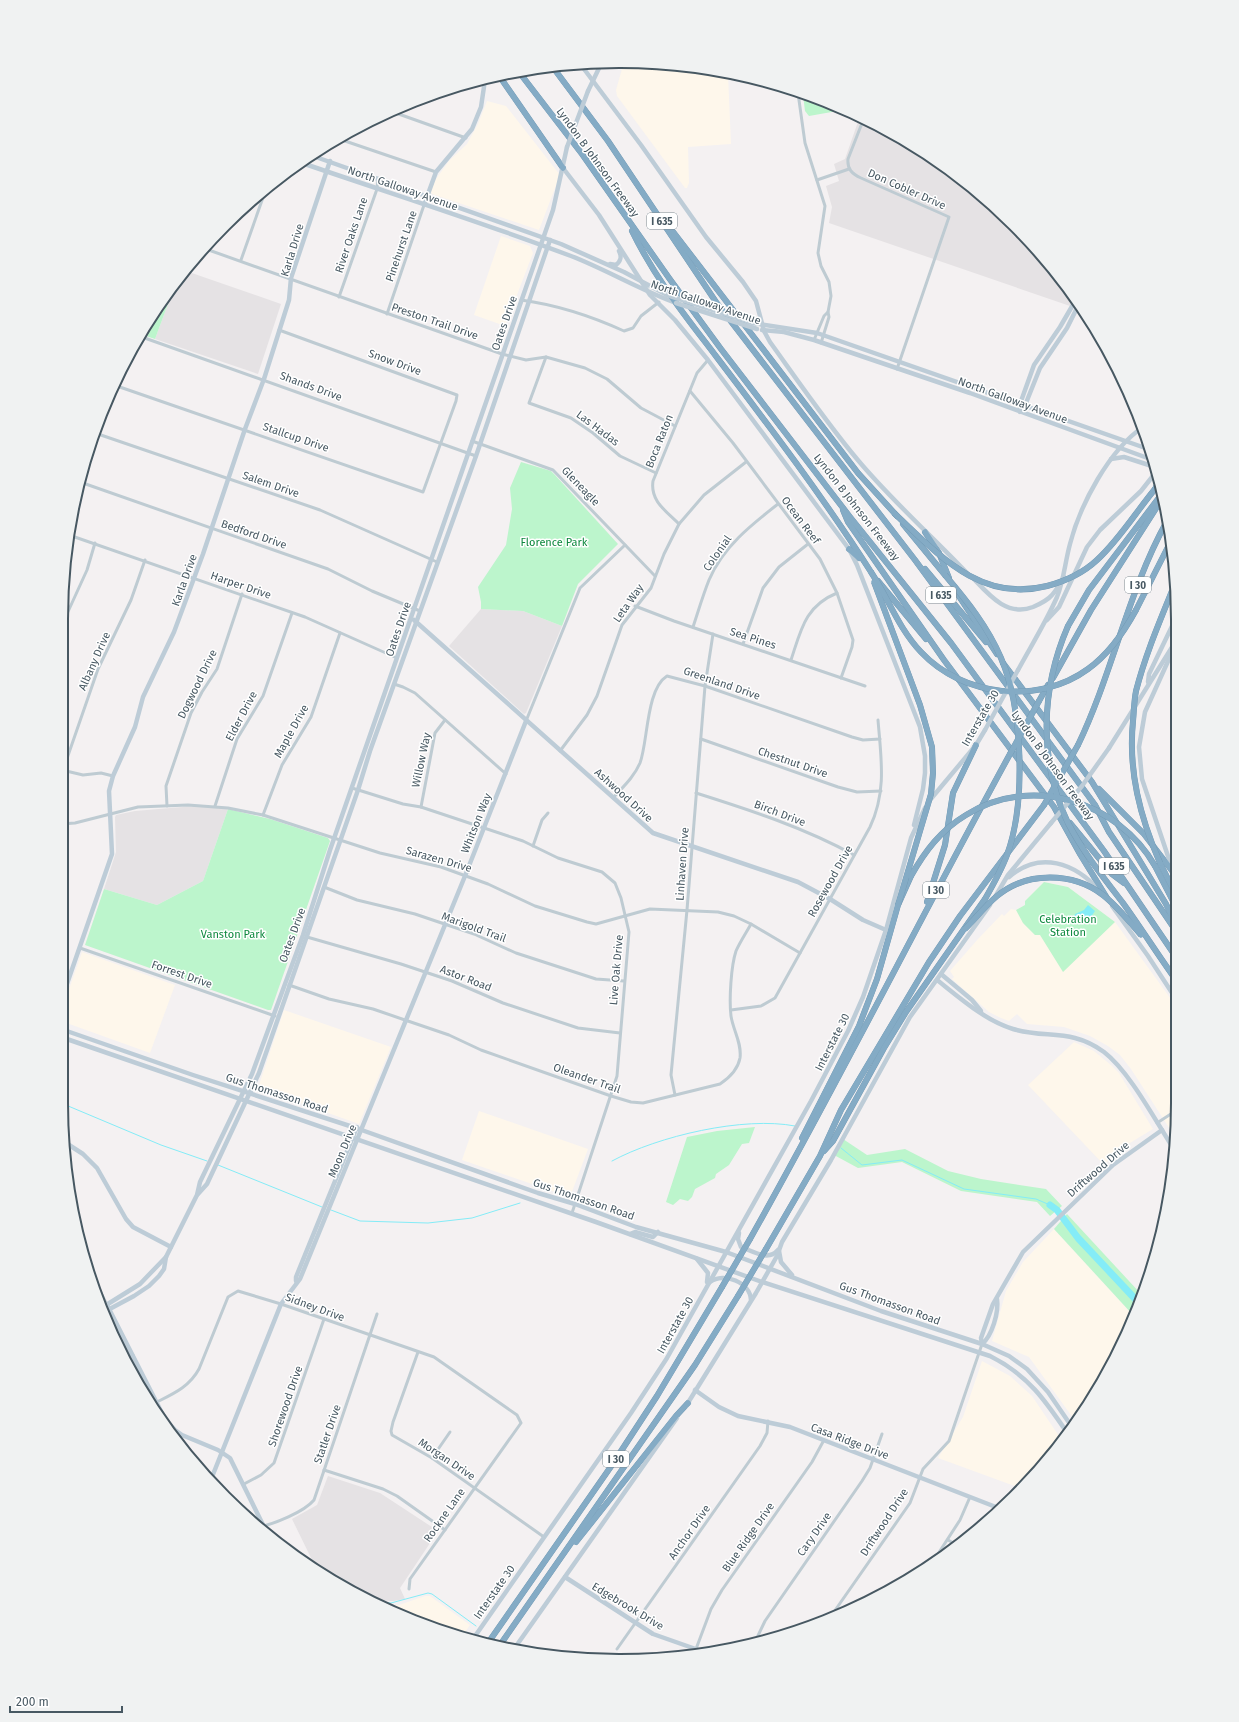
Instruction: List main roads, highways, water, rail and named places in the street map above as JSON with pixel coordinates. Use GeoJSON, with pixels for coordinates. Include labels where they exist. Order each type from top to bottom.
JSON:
{"type":"FeatureCollection","features":[{"type":"Feature","properties":{"kind":"highway","name":"Lyndon B Johnson Freeway"},"geometry":{"type":"LineString","coordinates":[[557,72],[608,141],[656,210],[667,231],[716,302],[916,560],[1094,805],[1109,832],[1171,924]]}},
{"type":"Feature","properties":{"kind":"highway","name":"Lyndon B Johnson Freeway"},"geometry":{"type":"LineString","coordinates":[[523,77],[582,154],[624,215],[721,349],[840,503],[951,642],[1129,887],[1171,950]]}},
{"type":"Feature","properties":{"kind":"highway"},"geometry":{"type":"LineString","coordinates":[[503,81],[563,168]]}},
{"type":"Feature","properties":{"kind":"highway"},"geometry":{"type":"LineString","coordinates":[[656,210],[858,473],[894,513],[980,618],[1001,658],[1013,696],[1019,753],[1018,804],[1015,825],[1007,855],[996,881],[934,979],[906,1012],[884,1048],[834,1141],[820,1156]]}},
{"type":"Feature","properties":{"kind":"highway"},"geometry":{"type":"LineString","coordinates":[[624,215],[644,256],[688,321],[841,526],[871,572],[904,629],[921,653],[950,675],[968,683],[994,690],[1015,692],[1051,687],[1088,670],[1119,637],[1136,610],[1166,550]]}},
{"type":"Feature","properties":{"kind":"highway"},"geometry":{"type":"LineString","coordinates":[[894,513],[939,554],[972,578],[998,588],[1032,589],[1064,582],[1089,567],[1119,535],[1155,488]]}},
{"type":"Feature","properties":{"kind":"highway"},"geometry":{"type":"LineString","coordinates":[[1157,500],[1089,590],[1068,626],[1052,669],[1046,716],[1050,764],[1061,804],[1068,822],[1098,871],[1171,973]]}},
{"type":"Feature","properties":{"kind":"highway"},"geometry":{"type":"LineString","coordinates":[[840,503],[848,522],[938,650],[1054,808],[1112,906]]}},
{"type":"Feature","properties":{"kind":"highway","name":"I 30"},"geometry":{"type":"LineString","coordinates":[[491,1638],[616,1459],[657,1396],[750,1239],[866,1027],[919,921],[1039,701],[1091,610],[1158,505]]}},
{"type":"Feature","properties":{"kind":"highway","name":"I 30"},"geometry":{"type":"LineString","coordinates":[[503,1641],[695,1365],[738,1296],[820,1156],[841,1110],[928,962],[960,916],[1044,805],[1078,745],[1093,713],[1140,580],[1163,530]]}},
{"type":"Feature","properties":{"kind":"highway"},"geometry":{"type":"LineString","coordinates":[[925,532],[939,553],[956,591],[998,656]]}},
{"type":"Feature","properties":{"kind":"highway"},"geometry":{"type":"LineString","coordinates":[[848,549],[855,553],[929,643],[938,650]]}},
{"type":"Feature","properties":{"kind":"highway"},"geometry":{"type":"LineString","coordinates":[[916,560],[928,571],[998,656],[1092,782],[1171,914]]}},
{"type":"Feature","properties":{"kind":"highway"},"geometry":{"type":"LineString","coordinates":[[786,1174],[808,1124],[859,1026],[877,979],[930,799],[933,773],[932,747],[920,705],[893,628],[871,572]]}},
{"type":"Feature","properties":{"kind":"highway"},"geometry":{"type":"LineString","coordinates":[[1170,596],[1139,679],[1131,738],[1132,759],[1138,800],[1158,865],[1171,896]]}},
{"type":"Feature","properties":{"kind":"highway"},"geometry":{"type":"LineString","coordinates":[[919,921],[945,845],[953,793],[976,745]]}},
{"type":"Feature","properties":{"kind":"highway"},"geometry":{"type":"LineString","coordinates":[[1092,782],[1144,834],[1171,871]]}},
{"type":"Feature","properties":{"kind":"highway"},"geometry":{"type":"LineString","coordinates":[[898,906],[911,876],[935,840],[965,815],[997,801],[1029,796],[1063,798],[1101,812],[1132,835],[1158,865],[1171,886]]}},
{"type":"Feature","properties":{"kind":"highway"},"geometry":{"type":"LineString","coordinates":[[1054,808],[1063,815],[1112,874],[1129,887]]}},
{"type":"Feature","properties":{"kind":"highway"},"geometry":{"type":"LineString","coordinates":[[965,929],[998,895],[1009,888],[1031,879],[1055,877],[1083,883],[1104,896],[1156,952]]}},
{"type":"Feature","properties":{"kind":"highway"},"geometry":{"type":"LineString","coordinates":[[555,1567],[688,1403]]}},
{"type":"Feature","properties":{"kind":"main road"},"geometry":{"type":"LineString","coordinates":[[584,69],[641,145],[706,237],[743,282],[756,301],[762,325],[770,342],[853,454],[925,532],[939,544],[994,600],[1012,608],[1030,608],[1046,601],[1064,577]]}},
{"type":"Feature","properties":{"kind":"main road","name":"Oates Drive"},"geometry":{"type":"LineString","coordinates":[[417,610],[431,560],[553,210],[567,147],[597,69]]}},
{"type":"Feature","properties":{"kind":"main road","name":"Pinehurst Lane"},"geometry":{"type":"LineString","coordinates":[[424,205],[426,195],[436,172],[472,129],[481,107],[483,86]]}},
{"type":"Feature","properties":{"kind":"main road","name":"North Galloway Avenue"},"geometry":{"type":"LineString","coordinates":[[318,158],[550,240],[604,263],[667,295],[753,323],[817,333],[1143,447]]}},
{"type":"Feature","properties":{"kind":"main road","name":"Karla Drive"},"geometry":{"type":"LineString","coordinates":[[68,982],[112,854],[110,791],[113,776],[135,727],[143,697],[174,632],[194,578],[245,429],[264,379],[289,300],[291,278],[330,162]]}},
{"type":"Feature","properties":{"kind":"main road","name":"North Galloway Avenue"},"geometry":{"type":"LineString","coordinates":[[307,166],[541,244],[612,274],[650,294],[757,329],[775,330],[814,340],[1147,458]]}},
{"type":"Feature","properties":{"kind":"main road"},"geometry":{"type":"LineString","coordinates":[[563,168],[582,191],[650,294],[659,302],[708,360],[848,549],[857,565],[916,715],[921,734],[925,756],[925,773],[923,789],[911,838]]}},
{"type":"Feature","properties":{"kind":"main road"},"geometry":{"type":"LineString","coordinates":[[473,222],[477,214]]}},
{"type":"Feature","properties":{"kind":"main road","name":"Oates Drive"},"geometry":{"type":"LineString","coordinates":[[322,886],[335,839],[397,658],[437,562],[476,456],[550,240]]}},
{"type":"Feature","properties":{"kind":"main road"},"geometry":{"type":"LineString","coordinates":[[604,263],[616,265],[620,262],[621,257],[616,242]]}},
{"type":"Feature","properties":{"kind":"main road"},"geometry":{"type":"LineString","coordinates":[[666,310],[672,301],[683,300]]}},
{"type":"Feature","properties":{"kind":"main road"},"geometry":{"type":"LineString","coordinates":[[1020,412],[1020,404],[1034,365],[1073,305]]}},
{"type":"Feature","properties":{"kind":"main road"},"geometry":{"type":"LineString","coordinates":[[1020,412],[1025,406],[1040,368],[1067,328],[1076,311]]}},
{"type":"Feature","properties":{"kind":"main road"},"geometry":{"type":"LineString","coordinates":[[770,342],[771,335],[775,330]]}},
{"type":"Feature","properties":{"kind":"main road"},"geometry":{"type":"LineString","coordinates":[[1044,349],[1049,353]]}},
{"type":"Feature","properties":{"kind":"main road"},"geometry":{"type":"LineString","coordinates":[[1063,427],[1066,420]]}},
{"type":"Feature","properties":{"kind":"main road","name":"Interstate 30"},"geometry":{"type":"LineString","coordinates":[[476,1635],[650,1385],[739,1230],[811,1100],[852,1023],[863,997],[886,930],[911,838],[920,818],[934,795],[976,745],[985,730],[1057,597],[1064,577],[1070,544],[1079,514],[1111,459],[1138,431]]}},
{"type":"Feature","properties":{"kind":"main road"},"geometry":{"type":"LineString","coordinates":[[1111,459],[1124,457],[1149,465]]}},
{"type":"Feature","properties":{"kind":"main road"},"geometry":{"type":"LineString","coordinates":[[1041,626],[1059,607],[1079,563],[1096,536],[1113,517],[1141,491],[1152,477]]}},
{"type":"Feature","properties":{"kind":"main road","name":"Oates Drive"},"geometry":{"type":"LineString","coordinates":[[107,1307],[140,1284],[166,1257],[197,1195],[200,1182],[252,1074],[305,936],[358,790],[370,751],[403,660],[413,620]]}},
{"type":"Feature","properties":{"kind":"main road","name":"Ashwood Drive"},"geometry":{"type":"LineString","coordinates":[[413,620],[653,833],[778,875],[806,886],[858,917],[886,930]]}},
{"type":"Feature","properties":{"kind":"main road"},"geometry":{"type":"LineString","coordinates":[[1147,686],[1149,674],[1171,628]]}},
{"type":"Feature","properties":{"kind":"main road"},"geometry":{"type":"LineString","coordinates":[[518,1644],[688,1403],[762,1282],[791,1225],[831,1160],[900,1032],[934,979],[941,974],[989,907],[1003,883],[1082,786],[1109,748],[1171,649]]}},
{"type":"Feature","properties":{"kind":"main road"},"geometry":{"type":"LineString","coordinates":[[1171,655],[1145,712],[1138,747],[1142,779],[1171,866]]}},
{"type":"Feature","properties":{"kind":"main road","name":"Whitson Way"},"geometry":{"type":"LineString","coordinates":[[364,1122],[465,876],[526,721]]}},
{"type":"Feature","properties":{"kind":"main road"},"geometry":{"type":"LineString","coordinates":[[1003,883],[1027,865],[1043,862],[1057,863],[1084,876],[1112,906],[1171,991]]}},
{"type":"Feature","properties":{"kind":"main road"},"geometry":{"type":"LineString","coordinates":[[941,974],[972,1000],[982,1013]]}},
{"type":"Feature","properties":{"kind":"main road"},"geometry":{"type":"LineString","coordinates":[[934,979],[968,1005],[996,1022],[1014,1029],[1065,1035],[1084,1041],[1099,1049],[1121,1069],[1170,1142]]}},
{"type":"Feature","properties":{"kind":"main road","name":"Oates Drive"},"geometry":{"type":"LineString","coordinates":[[197,1195],[207,1184],[251,1093],[279,1017],[286,985]]}},
{"type":"Feature","properties":{"kind":"main road","name":"Gus Thomasson Road"},"geometry":{"type":"LineString","coordinates":[[68,1030],[151,1060],[358,1129],[538,1193],[575,1204],[636,1227],[726,1252],[881,1311],[982,1344],[1009,1356],[1027,1369],[1048,1392],[1069,1422]]}},
{"type":"Feature","properties":{"kind":"main road","name":"Gus Thomasson Road"},"geometry":{"type":"LineString","coordinates":[[68,1039],[240,1100],[572,1213],[762,1282],[979,1352],[1000,1362],[1021,1375],[1038,1392],[1064,1428]]}},
{"type":"Feature","properties":{"kind":"main road"},"geometry":{"type":"LineString","coordinates":[[148,1067],[151,1060]]}},
{"type":"Feature","properties":{"kind":"main road","name":"Moon Drive"},"geometry":{"type":"LineString","coordinates":[[213,1474],[282,1304],[296,1281],[296,1277],[358,1129],[364,1122]]}},
{"type":"Feature","properties":{"kind":"main road","name":"Driftwood Drive"},"geometry":{"type":"LineString","coordinates":[[982,1344],[981,1338],[993,1304],[1023,1252],[1066,1209],[1122,1157],[1162,1130]]}},
{"type":"Feature","properties":{"kind":"main road"},"geometry":{"type":"LineString","coordinates":[[70,1145],[84,1154],[96,1168],[126,1219],[133,1227],[171,1247]]}},
{"type":"Feature","properties":{"kind":"main road"},"geometry":{"type":"LineString","coordinates":[[484,1184],[488,1174]]}},
{"type":"Feature","properties":{"kind":"main road"},"geometry":{"type":"LineString","coordinates":[[739,1230],[738,1239],[741,1247],[769,1256],[774,1254],[779,1249]]}},
{"type":"Feature","properties":{"kind":"main road"},"geometry":{"type":"LineString","coordinates":[[630,1234],[635,1232],[654,1237],[658,1232]]}},
{"type":"Feature","properties":{"kind":"main road"},"geometry":{"type":"LineString","coordinates":[[779,1249],[779,1258],[783,1266],[797,1278]]}},
{"type":"Feature","properties":{"kind":"main road"},"geometry":{"type":"LineString","coordinates":[[694,1257],[708,1272],[708,1284]]}},
{"type":"Feature","properties":{"kind":"main road"},"geometry":{"type":"LineString","coordinates":[[708,1284],[717,1278],[726,1277],[746,1287],[750,1294],[750,1302]]}},
{"type":"Feature","properties":{"kind":"main road"},"geometry":{"type":"LineString","coordinates":[[108,1309],[153,1396]]}},
{"type":"Feature","properties":{"kind":"main road"},"geometry":{"type":"LineString","coordinates":[[1021,1375],[1027,1369]]}},
{"type":"Feature","properties":{"kind":"main road","name":"Casa Ridge Drive"},"geometry":{"type":"LineString","coordinates":[[695,1390],[719,1406],[738,1416],[747,1419],[768,1421],[790,1427],[994,1506]]}},
{"type":"Feature","properties":{"kind":"main road"},"geometry":{"type":"LineString","coordinates":[[1052,1411],[1059,1407]]}},
{"type":"Feature","properties":{"kind":"main road"},"geometry":{"type":"LineString","coordinates":[[177,1431],[182,1435],[222,1452],[233,1462],[244,1484],[258,1518]]}},
{"type":"Feature","properties":{"kind":"main road","name":"Edgebrook Drive"},"geometry":{"type":"LineString","coordinates":[[565,1577],[653,1634],[694,1648]]}},
{"type":"Feature","properties":{"kind":"water"},"geometry":{"type":"Polygon","coordinates":[[[1088,905],[1095,911],[1088,921],[1078,923],[1073,919],[1075,914],[1084,910],[1088,905]]]}},
{"type":"Feature","properties":{"kind":"waterway"},"geometry":{"type":"LineString","coordinates":[[68,1106],[161,1145],[207,1161]]}},
{"type":"Feature","properties":{"kind":"waterway"},"geometry":{"type":"LineString","coordinates":[[612,1161],[653,1144],[702,1130],[751,1124],[795,1126]]}},
{"type":"Feature","properties":{"kind":"waterway"},"geometry":{"type":"LineString","coordinates":[[841,1148],[862,1165],[902,1160],[964,1189],[1036,1199],[1050,1205]]}},
{"type":"Feature","properties":{"kind":"waterway"},"geometry":{"type":"LineString","coordinates":[[218,1165],[322,1207]]}},
{"type":"Feature","properties":{"kind":"waterway"},"geometry":{"type":"LineString","coordinates":[[331,1210],[360,1221],[428,1223],[472,1218],[520,1203]]}},
{"type":"Feature","properties":{"kind":"waterway"},"geometry":{"type":"LineString","coordinates":[[1050,1205],[1057,1210],[1078,1238],[1135,1299]]}},
{"type":"Feature","properties":{"kind":"waterway"},"geometry":{"type":"LineString","coordinates":[[389,1603],[428,1593],[432,1594],[476,1626]]}},
{"type":"Feature","properties":{"kind":"park label","name":"Florence Park"},"geometry":{"type":"Point","coordinates":[554,542]}},
{"type":"Feature","properties":{"kind":"park label","name":"Celebration Station"},"geometry":{"type":"Point","coordinates":[1068,925]}},
{"type":"Feature","properties":{"kind":"park label","name":"Vanston Park"},"geometry":{"type":"Point","coordinates":[233,934]}}]}
